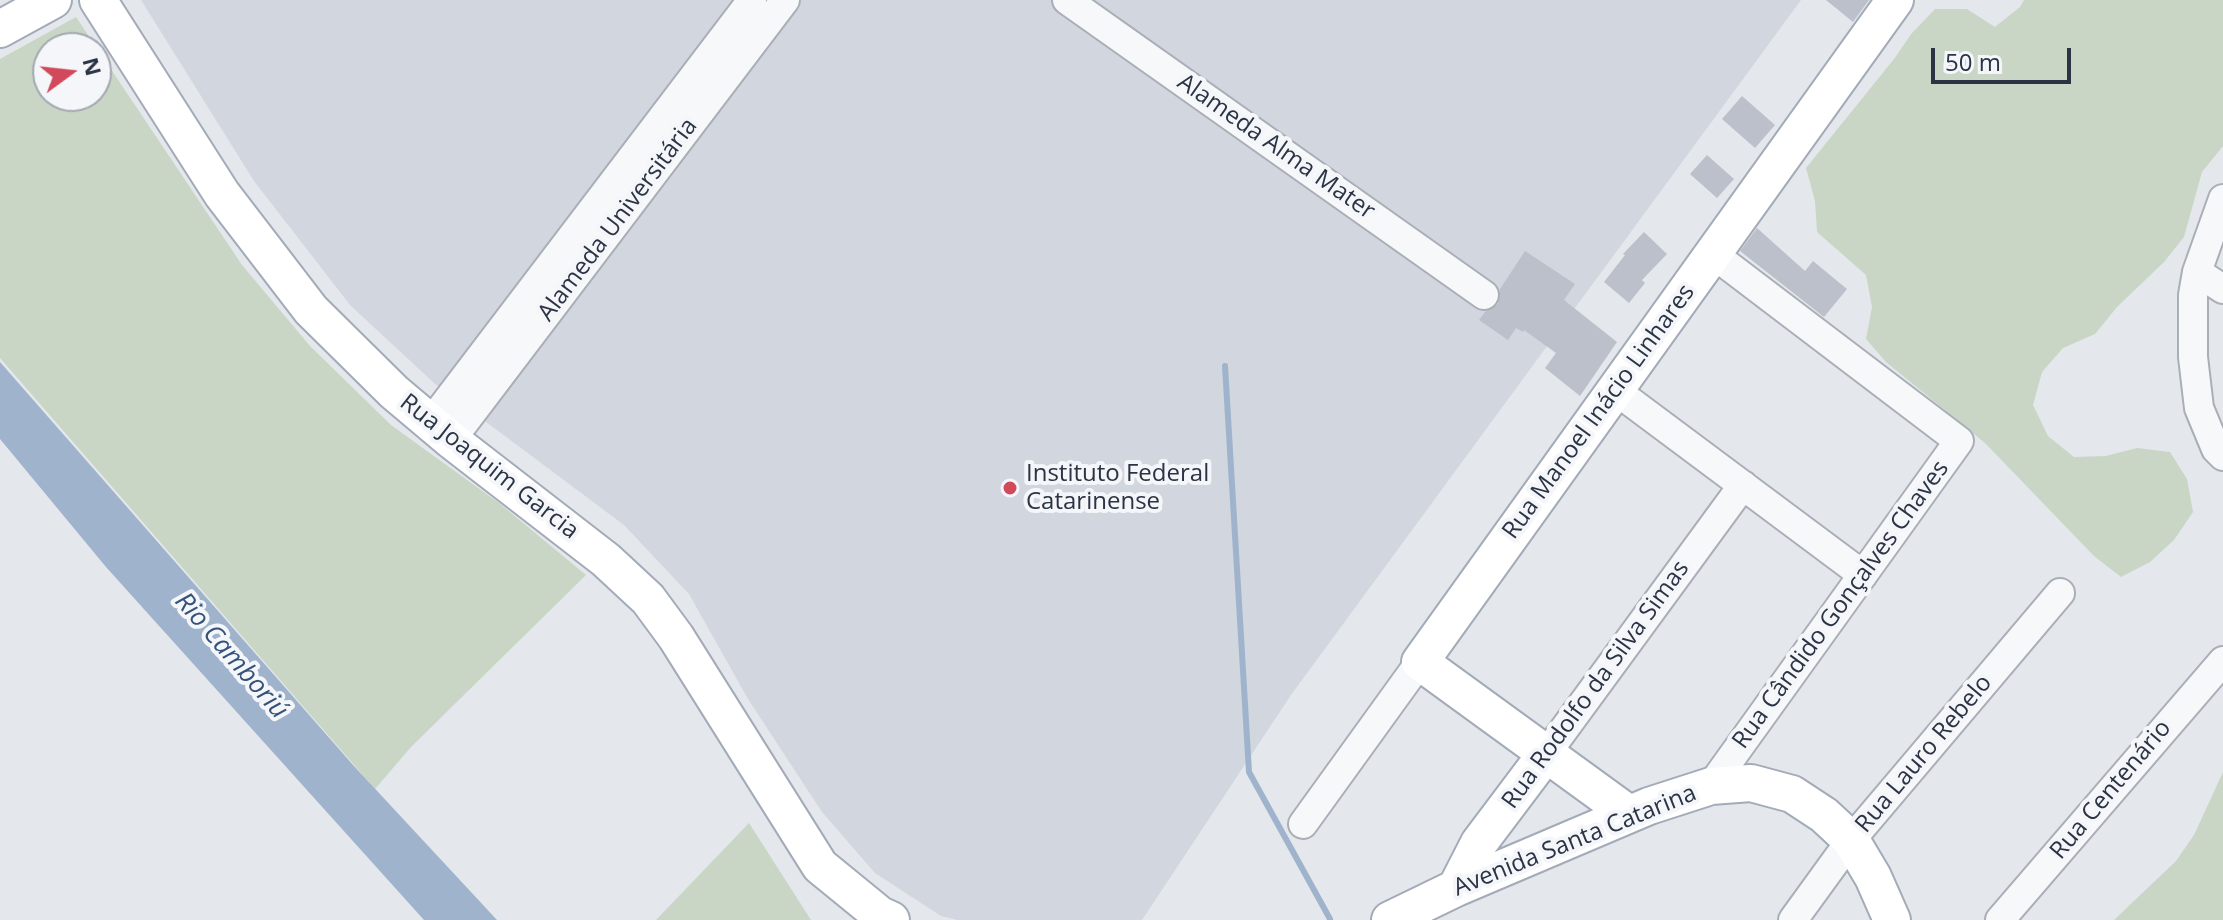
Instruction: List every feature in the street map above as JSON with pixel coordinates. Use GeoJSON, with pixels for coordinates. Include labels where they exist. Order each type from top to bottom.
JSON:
{"type":"FeatureCollection","features":[{"type":"Feature","properties":{"kind":"main road"},"geometry":{"type":"LineString","coordinates":[[0,29],[53,0]]}},
{"type":"Feature","properties":{"kind":"main road","name":"Rua Joaquim Garcia"},"geometry":{"type":"LineString","coordinates":[[98,0],[222,194],[281,272],[338,339],[394,392],[606,560],[648,599],[698,670],[820,866],[880,915],[891,920]]}},
{"type":"Feature","properties":{"kind":"main road","name":"Rua Manoel Inácio Linhares"},"geometry":{"type":"LineString","coordinates":[[1420,662],[1895,0]]}},
{"type":"Feature","properties":{"kind":"main road"},"geometry":{"type":"LineString","coordinates":[[1420,662],[1629,814]]}},
{"type":"Feature","properties":{"kind":"main road","name":"Rua Rodolfo da Silva Simas"},"geometry":{"type":"LineString","coordinates":[[1456,888],[1479,843],[1546,754]]}},
{"type":"Feature","properties":{"kind":"main road","name":"Avenida Santa Catarina"},"geometry":{"type":"LineString","coordinates":[[1390,920],[1456,888],[1629,814],[1711,786],[1751,783],[1792,794],[1824,815],[1851,840],[1873,877],[1892,920]]}},
{"type":"Feature","properties":{"kind":"main road"},"geometry":{"type":"LineString","coordinates":[[820,866],[845,920]]}},
{"type":"Feature","properties":{"kind":"street","name":"Alameda Universitária"},"geometry":{"type":"LineString","coordinates":[[441,431],[752,0]]}},
{"type":"Feature","properties":{"kind":"street","name":"Alameda Universitária"},"geometry":{"type":"LineString","coordinates":[[441,431],[785,0]]}},
{"type":"Feature","properties":{"kind":"street","name":"Alameda Alma Mater"},"geometry":{"type":"LineString","coordinates":[[1067,0],[1484,295]]}},
{"type":"Feature","properties":{"kind":"street"},"geometry":{"type":"LineString","coordinates":[[2223,199],[2197,272],[2193,295],[2193,357],[2199,408],[2216,449],[2223,456]]}},
{"type":"Feature","properties":{"kind":"street","name":"Rua Cândido Gonçalves Chaves"},"geometry":{"type":"LineString","coordinates":[[1711,786],[1959,441],[1713,254]]}},
{"type":"Feature","properties":{"kind":"street"},"geometry":{"type":"LineString","coordinates":[[2197,272],[2223,289]]}},
{"type":"Feature","properties":{"kind":"street"},"geometry":{"type":"LineString","coordinates":[[1615,390],[1863,575]]}},
{"type":"Feature","properties":{"kind":"street","name":"Rua Rodolfo da Silva Simas"},"geometry":{"type":"LineString","coordinates":[[1546,754],[1743,485]]}},
{"type":"Feature","properties":{"kind":"street","name":"Rua Lauro Rebelo"},"geometry":{"type":"LineString","coordinates":[[1793,920],[1851,840],[2060,593]]}},
{"type":"Feature","properties":{"kind":"street","name":"Rua Centenário"},"geometry":{"type":"LineString","coordinates":[[2000,920],[2223,661]]}},
{"type":"Feature","properties":{"kind":"street","name":"Rua Manoel Inácio Linhares"},"geometry":{"type":"LineString","coordinates":[[1303,824],[1420,662]]}},
{"type":"Feature","properties":{"kind":"shaded area","name":"Instituto Federal Catarinense"},"geometry":{"type":"Polygon","coordinates":[[[141,0],[1801,0],[1291,695],[1142,920],[957,920],[941,916],[875,873],[822,812],[748,699],[689,594],[624,525],[434,383],[350,305],[254,181],[141,0]]]}},
{"type":"Feature","properties":{"kind":"green space"},"geometry":{"type":"Polygon","coordinates":[[[2024,0],[2223,0],[2223,146],[2202,172],[2184,237],[2095,334],[2063,348],[2042,372],[2033,405],[2048,436],[2074,457],[2106,456],[2137,448],[2170,452],[2187,479],[2193,512],[2174,540],[2150,562],[2121,577],[2094,556],[1985,443],[1886,362],[1866,339],[1872,307],[1866,275],[1817,232],[1815,201],[1806,168],[1912,33],[1935,9],[1967,9],[1995,27],[2024,0]]]}},
{"type":"Feature","properties":{"kind":"green space"},"geometry":{"type":"Polygon","coordinates":[[[76,17],[86,32],[49,32],[76,17]]]}},
{"type":"Feature","properties":{"kind":"green space"},"geometry":{"type":"Polygon","coordinates":[[[32,41],[32,112],[112,112],[112,71],[242,265],[310,346],[391,425],[499,503],[586,575],[411,747],[375,789],[0,358],[0,59],[32,41]]]}},
{"type":"Feature","properties":{"kind":"green space"},"geometry":{"type":"Polygon","coordinates":[[[2223,772],[2223,920],[2114,920],[2176,861],[2194,835],[2223,772]]]}},
{"type":"Feature","properties":{"kind":"green space"},"geometry":{"type":"Polygon","coordinates":[[[749,823],[811,920],[656,920],[749,823]]]}},
{"type":"Feature","properties":{"kind":"water","name":"Rio Camboriú"},"geometry":{"type":"Polygon","coordinates":[[[0,362],[353,765],[497,920],[424,920],[106,567],[0,439],[0,362]]]}},
{"type":"Feature","properties":{"kind":"building"},"geometry":{"type":"Polygon","coordinates":[[[1826,0],[1869,0],[1853,22],[1826,0]]]}},
{"type":"Feature","properties":{"kind":"building"},"geometry":{"type":"Polygon","coordinates":[[[1742,96],[1775,125],[1755,148],[1722,119],[1742,96]]]}},
{"type":"Feature","properties":{"kind":"building"},"geometry":{"type":"Polygon","coordinates":[[[1707,155],[1734,179],[1717,198],[1690,174],[1707,155]]]}},
{"type":"Feature","properties":{"kind":"building"},"geometry":{"type":"Polygon","coordinates":[[[1757,228],[1805,271],[1813,261],[1847,289],[1824,317],[1740,251],[1757,228]]]}},
{"type":"Feature","properties":{"kind":"building"},"geometry":{"type":"Polygon","coordinates":[[[1644,232],[1667,254],[1642,280],[1645,283],[1629,303],[1604,282],[1623,254],[1644,232]]]}},
{"type":"Feature","properties":{"kind":"building"},"geometry":{"type":"Polygon","coordinates":[[[1525,251],[1575,284],[1564,300],[1617,342],[1580,396],[1545,368],[1556,353],[1524,330],[1516,328],[1508,340],[1479,320],[1498,304],[1500,289],[1525,251]]]}},
{"type":"Feature","properties":{"kind":"waterway"},"geometry":{"type":"LineString","coordinates":[[1225,366],[1249,772],[1330,919]]}},
{"type":"Feature","properties":{"kind":"place","name":"Instituto Federal Catarinense"},"geometry":{"type":"Point","coordinates":[1010,488]}}]}
